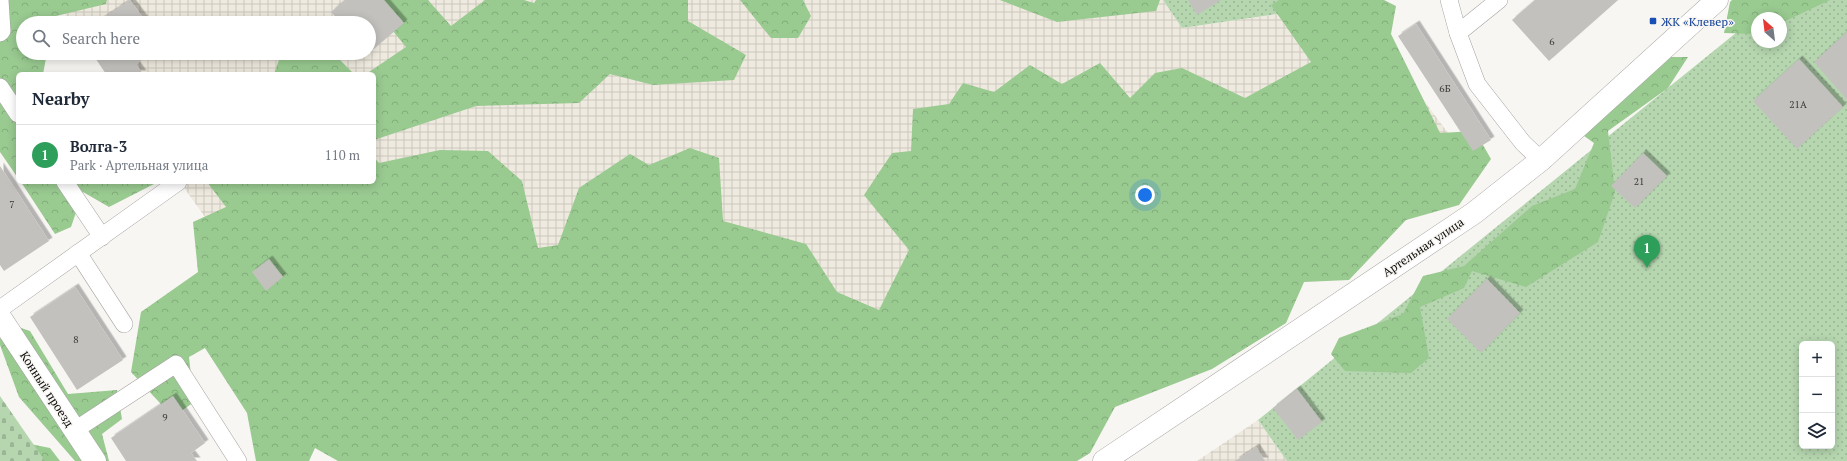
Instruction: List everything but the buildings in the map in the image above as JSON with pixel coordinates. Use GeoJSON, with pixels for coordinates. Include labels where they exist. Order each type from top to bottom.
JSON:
{"type":"FeatureCollection","features":[{"type":"Feature","properties":{"kind":"street","name":"Артельная улица"},"geometry":{"type":"LineString","coordinates":[[1104,461],[1474,213],[1541,160],[1717,0]]}},
{"type":"Feature","properties":{"kind":"street","name":"Конный проезд"},"geometry":{"type":"LineString","coordinates":[[0,317],[95,461]]}},
{"type":"Feature","properties":{"kind":"lane"},"geometry":{"type":"LineString","coordinates":[[0,0],[2,31],[0,33]]}},
{"type":"Feature","properties":{"kind":"lane"},"geometry":{"type":"LineString","coordinates":[[1449,0],[1458,33],[1477,84],[1522,143],[1541,160]]}},
{"type":"Feature","properties":{"kind":"lane"},"geometry":{"type":"LineString","coordinates":[[1458,33],[1498,0]]}},
{"type":"Feature","properties":{"kind":"lane"},"geometry":{"type":"LineString","coordinates":[[0,87],[16,111]]}},
{"type":"Feature","properties":{"kind":"lane"},"geometry":{"type":"LineString","coordinates":[[66,184],[102,237]]}},
{"type":"Feature","properties":{"kind":"lane"},"geometry":{"type":"LineString","coordinates":[[0,310],[175,184]]}},
{"type":"Feature","properties":{"kind":"lane"},"geometry":{"type":"LineString","coordinates":[[78,253],[124,324]]}},
{"type":"Feature","properties":{"kind":"lane"},"geometry":{"type":"LineString","coordinates":[[75,430],[176,364],[238,461]]}},
{"type":"Feature","properties":{"kind":"shaded area"},"geometry":{"type":"Polygon","coordinates":[[[55,0],[1163,0],[1182,28],[1351,3],[1466,157],[1027,461],[239,265],[181,184],[376,184],[376,72],[105,72],[97,60],[376,60],[376,16],[66,16],[55,0]]]}},
{"type":"Feature","properties":{"kind":"shaded area"},"geometry":{"type":"Polygon","coordinates":[[[1258,420],[1287,461],[1197,461],[1258,420]]]}},
{"type":"Feature","properties":{"kind":"green space"},"geometry":{"type":"Polygon","coordinates":[[[0,0],[107,0],[106,4],[56,16],[16,16],[16,60],[46,60],[43,72],[16,72],[16,175],[0,152],[0,0]]]}},
{"type":"Feature","properties":{"kind":"green space"},"geometry":{"type":"Polygon","coordinates":[[[375,0],[428,0],[451,26],[485,0],[524,0],[534,3],[536,0],[688,0],[688,21],[746,55],[734,80],[653,85],[610,74],[579,103],[476,106],[376,139],[376,72],[369,72],[406,47],[375,9],[375,0]]]}},
{"type":"Feature","properties":{"kind":"green space"},"geometry":{"type":"Polygon","coordinates":[[[740,0],[803,0],[811,16],[798,38],[771,38],[740,0]]]}},
{"type":"Feature","properties":{"kind":"green space"},"geometry":{"type":"Polygon","coordinates":[[[1000,0],[1160,0],[1156,11],[1057,22],[1000,0]]]}},
{"type":"Feature","properties":{"kind":"green space"},"geometry":{"type":"Polygon","coordinates":[[[1163,0],[1353,0],[1351,3],[1182,28],[1163,0]]]}},
{"type":"Feature","properties":{"kind":"green space"},"geometry":{"type":"Polygon","coordinates":[[[1279,0],[1384,0],[1396,6],[1391,34],[1440,133],[1475,131],[1491,159],[1459,205],[1406,220],[1349,280],[1304,282],[1286,323],[1212,369],[1115,407],[1090,453],[1077,461],[338,461],[315,448],[309,461],[256,461],[247,413],[205,348],[189,357],[194,402],[173,417],[131,372],[141,312],[198,272],[193,222],[226,207],[209,184],[376,184],[376,159],[379,163],[440,150],[488,151],[522,181],[538,248],[558,245],[579,188],[630,154],[649,165],[690,148],[719,158],[723,221],[806,244],[837,292],[879,310],[909,250],[864,195],[892,153],[911,151],[913,109],[949,104],[963,83],[994,92],[1030,65],[1062,84],[1100,63],[1130,98],[1155,73],[1182,68],[1245,98],[1311,62],[1271,5],[1279,0]]]}},
{"type":"Feature","properties":{"kind":"green space"},"geometry":{"type":"Polygon","coordinates":[[[1732,0],[1830,0],[1787,20],[1787,12],[1751,12],[1751,34],[1724,33],[1730,2],[1732,0]]]}},
{"type":"Feature","properties":{"kind":"green space"},"geometry":{"type":"Polygon","coordinates":[[[1829,0],[1847,0],[1847,461],[1287,461],[1258,420],[1751,21],[1751,48],[1787,48],[1787,12],[1772,12],[1829,0]]]}},
{"type":"Feature","properties":{"kind":"green space"},"geometry":{"type":"Polygon","coordinates":[[[1643,57],[1688,57],[1668,88],[1608,131],[1615,192],[1598,242],[1526,287],[1472,271],[1464,288],[1420,307],[1429,358],[1411,373],[1345,371],[1331,354],[1339,338],[1403,314],[1423,276],[1464,266],[1532,206],[1575,189],[1594,143],[1570,126],[1643,57]]]}},
{"type":"Feature","properties":{"kind":"green space"},"geometry":{"type":"Polygon","coordinates":[[[279,60],[340,60],[352,72],[275,72],[279,60]]]}},
{"type":"Feature","properties":{"kind":"green space"},"geometry":{"type":"Polygon","coordinates":[[[22,184],[154,184],[109,207],[83,192],[71,227],[55,234],[22,184]]]}},
{"type":"Feature","properties":{"kind":"green space"},"geometry":{"type":"Polygon","coordinates":[[[12,325],[30,331],[68,394],[117,390],[122,419],[102,434],[109,461],[75,461],[19,397],[0,345],[0,339],[12,325]]]}},
{"type":"Feature","properties":{"kind":"green space"},"geometry":{"type":"Polygon","coordinates":[[[0,396],[45,461],[0,461],[0,396]]]}},
{"type":"Feature","properties":{"kind":"green space"},"geometry":{"type":"Polygon","coordinates":[[[0,438],[50,448],[60,461],[0,461],[0,438]]]}},
{"type":"Feature","properties":{"kind":"place","name":"ЖК «Клевер»"},"geometry":{"type":"Point","coordinates":[1653,21]}},
{"type":"Feature","properties":{"kind":"place","name":"Волга-3"},"geometry":{"type":"Point","coordinates":[1647,268]}}]}
